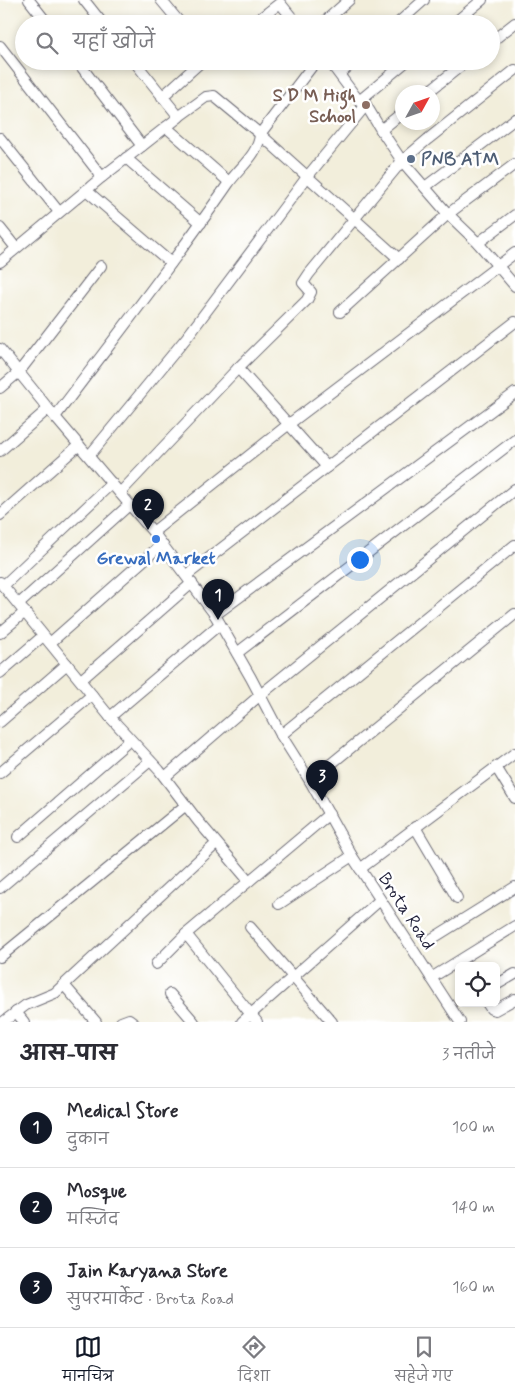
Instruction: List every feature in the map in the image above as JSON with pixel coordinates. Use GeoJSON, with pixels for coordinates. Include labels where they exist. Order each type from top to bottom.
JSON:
{"type":"FeatureCollection","features":[{"type":"Feature","properties":{"kind":"street"},"geometry":{"type":"LineString","coordinates":[[29,0],[41,15]]}},
{"type":"Feature","properties":{"kind":"street"},"geometry":{"type":"LineString","coordinates":[[84,0],[96,15]]}},
{"type":"Feature","properties":{"kind":"street"},"geometry":{"type":"LineString","coordinates":[[332,15],[349,0]]}},
{"type":"Feature","properties":{"kind":"street"},"geometry":{"type":"LineString","coordinates":[[407,15],[424,0]]}},
{"type":"Feature","properties":{"kind":"street"},"geometry":{"type":"LineString","coordinates":[[464,15],[482,0]]}},
{"type":"Feature","properties":{"kind":"street"},"geometry":{"type":"LineString","coordinates":[[164,1],[174,15]]}},
{"type":"Feature","properties":{"kind":"street"},"geometry":{"type":"LineString","coordinates":[[265,15],[282,2],[291,15]]}},
{"type":"Feature","properties":{"kind":"street"},"geometry":{"type":"LineString","coordinates":[[500,35],[515,23]]}},
{"type":"Feature","properties":{"kind":"street"},"geometry":{"type":"LineString","coordinates":[[0,46],[15,65]]}},
{"type":"Feature","properties":{"kind":"street"},"geometry":{"type":"LineString","coordinates":[[19,70],[102,177]]}},
{"type":"Feature","properties":{"kind":"street"},"geometry":{"type":"LineString","coordinates":[[83,70],[142,146]]}},
{"type":"Feature","properties":{"kind":"street"},"geometry":{"type":"LineString","coordinates":[[141,70],[179,117],[177,118]]}},
{"type":"Feature","properties":{"kind":"street"},"geometry":{"type":"LineString","coordinates":[[162,97],[192,70]]}},
{"type":"Feature","properties":{"kind":"street"},"geometry":{"type":"LineString","coordinates":[[55,417],[201,223],[229,182],[258,147],[260,134],[309,70]]}},
{"type":"Feature","properties":{"kind":"street"},"geometry":{"type":"LineString","coordinates":[[337,70],[363,103],[402,161],[515,286]]}},
{"type":"Feature","properties":{"kind":"street"},"geometry":{"type":"LineString","coordinates":[[340,74],[344,70]]}},
{"type":"Feature","properties":{"kind":"street"},"geometry":{"type":"LineString","coordinates":[[88,456],[192,330],[363,103],[398,70]]}},
{"type":"Feature","properties":{"kind":"street"},"geometry":{"type":"LineString","coordinates":[[437,85],[456,70]]}},
{"type":"Feature","properties":{"kind":"street"},"geometry":{"type":"LineString","coordinates":[[120,493],[238,368],[307,300],[311,292],[303,283],[304,280],[402,161],[428,138],[515,70]]}},
{"type":"Feature","properties":{"kind":"street"},"geometry":{"type":"LineString","coordinates":[[0,262],[86,190],[177,118],[206,97],[214,96],[260,134],[399,259]]}},
{"type":"Feature","properties":{"kind":"street"},"geometry":{"type":"LineString","coordinates":[[381,130],[395,119]]}},
{"type":"Feature","properties":{"kind":"street"},"geometry":{"type":"LineString","coordinates":[[425,187],[515,119]]}},
{"type":"Feature","properties":{"kind":"street"},"geometry":{"type":"LineString","coordinates":[[166,127],[229,182]]}},
{"type":"Feature","properties":{"kind":"street"},"geometry":{"type":"LineString","coordinates":[[0,138],[59,212]]}},
{"type":"Feature","properties":{"kind":"street"},"geometry":{"type":"LineString","coordinates":[[126,158],[201,223]]}},
{"type":"Feature","properties":{"kind":"street"},"geometry":{"type":"LineString","coordinates":[[340,312],[448,214],[515,164]]}},
{"type":"Feature","properties":{"kind":"street"},"geometry":{"type":"LineString","coordinates":[[86,190],[171,263]]}},
{"type":"Feature","properties":{"kind":"street"},"geometry":{"type":"LineString","coordinates":[[478,243],[515,215]]}},
{"type":"Feature","properties":{"kind":"street"},"geometry":{"type":"LineString","coordinates":[[0,228],[16,248]]}},
{"type":"Feature","properties":{"kind":"street"},"geometry":{"type":"LineString","coordinates":[[153,532],[289,424],[515,253]]}},
{"type":"Feature","properties":{"kind":"street"},"geometry":{"type":"LineString","coordinates":[[0,388],[18,372],[102,266]]}},
{"type":"Feature","properties":{"kind":"street"},"geometry":{"type":"LineString","coordinates":[[81,680],[189,579],[327,467],[515,322]]}},
{"type":"Feature","properties":{"kind":"street","name":"Brota Road"},"geometry":{"type":"LineString","coordinates":[[0,348],[48,409],[153,532],[214,615],[352,856],[460,1022]]}},
{"type":"Feature","properties":{"kind":"street"},"geometry":{"type":"LineString","coordinates":[[238,368],[327,467]]}},
{"type":"Feature","properties":{"kind":"street"},"geometry":{"type":"LineString","coordinates":[[214,615],[515,393]]}},
{"type":"Feature","properties":{"kind":"street"},"geometry":{"type":"LineString","coordinates":[[0,451],[48,409]]}},
{"type":"Feature","properties":{"kind":"street"},"geometry":{"type":"LineString","coordinates":[[237,653],[515,440]]}},
{"type":"Feature","properties":{"kind":"street"},"geometry":{"type":"LineString","coordinates":[[0,514],[79,445]]}},
{"type":"Feature","properties":{"kind":"street"},"geometry":{"type":"LineString","coordinates":[[112,483],[2,584],[110,717],[165,777],[216,844],[249,881]]}},
{"type":"Feature","properties":{"kind":"street"},"geometry":{"type":"LineString","coordinates":[[165,777],[259,696],[515,489]]}},
{"type":"Feature","properties":{"kind":"street"},"geometry":{"type":"LineString","coordinates":[[0,633],[22,608],[129,505]]}},
{"type":"Feature","properties":{"kind":"street"},"geometry":{"type":"LineString","coordinates":[[0,673],[47,640],[162,544]]}},
{"type":"Feature","properties":{"kind":"street"},"geometry":{"type":"LineString","coordinates":[[281,734],[515,545]]}},
{"type":"Feature","properties":{"kind":"street"},"geometry":{"type":"LineString","coordinates":[[310,780],[515,614]]}},
{"type":"Feature","properties":{"kind":"street"},"geometry":{"type":"LineString","coordinates":[[110,717],[220,624]]}},
{"type":"Feature","properties":{"kind":"street"},"geometry":{"type":"LineString","coordinates":[[0,722],[67,664]]}},
{"type":"Feature","properties":{"kind":"street"},"geometry":{"type":"LineString","coordinates":[[0,773],[92,695]]}},
{"type":"Feature","properties":{"kind":"street"},"geometry":{"type":"LineString","coordinates":[[18,837],[130,740]]}},
{"type":"Feature","properties":{"kind":"street"},"geometry":{"type":"LineString","coordinates":[[360,869],[515,753]]}},
{"type":"Feature","properties":{"kind":"street"},"geometry":{"type":"LineString","coordinates":[[0,888],[150,761]]}},
{"type":"Feature","properties":{"kind":"street"},"geometry":{"type":"LineString","coordinates":[[496,767],[515,798]]}},
{"type":"Feature","properties":{"kind":"street"},"geometry":{"type":"LineString","coordinates":[[0,957],[186,804]]}},
{"type":"Feature","properties":{"kind":"street"},"geometry":{"type":"LineString","coordinates":[[156,964],[186,934],[329,814]]}},
{"type":"Feature","properties":{"kind":"street"},"geometry":{"type":"LineString","coordinates":[[416,827],[456,898]]}},
{"type":"Feature","properties":{"kind":"street"},"geometry":{"type":"LineString","coordinates":[[3,1022],[26,1005],[55,993],[216,844]]}},
{"type":"Feature","properties":{"kind":"street"},"geometry":{"type":"LineString","coordinates":[[279,904],[352,856]]}},
{"type":"Feature","properties":{"kind":"street"},"geometry":{"type":"LineString","coordinates":[[430,940],[515,887]]}},
{"type":"Feature","properties":{"kind":"street"},"geometry":{"type":"LineString","coordinates":[[242,1022],[254,1018],[294,977],[380,900]]}},
{"type":"Feature","properties":{"kind":"street"},"geometry":{"type":"LineString","coordinates":[[465,962],[515,926]]}},
{"type":"Feature","properties":{"kind":"street"},"geometry":{"type":"LineString","coordinates":[[250,928],[332,1022]]}},
{"type":"Feature","properties":{"kind":"street"},"geometry":{"type":"LineString","coordinates":[[186,934],[254,1018]]}},
{"type":"Feature","properties":{"kind":"street"},"geometry":{"type":"LineString","coordinates":[[430,978],[455,967]]}},
{"type":"Feature","properties":{"kind":"street"},"geometry":{"type":"LineString","coordinates":[[500,983],[515,974]]}},
{"type":"Feature","properties":{"kind":"street"},"geometry":{"type":"LineString","coordinates":[[64,985],[96,1022]]}},
{"type":"Feature","properties":{"kind":"street"},"geometry":{"type":"LineString","coordinates":[[170,994],[194,1022]]}},
{"type":"Feature","properties":{"kind":"street"},"geometry":{"type":"LineString","coordinates":[[490,1007],[495,1010],[515,999]]}},
{"type":"Feature","properties":{"kind":"street"},"geometry":{"type":"LineString","coordinates":[[16,1012],[24,1022]]}},
{"type":"Feature","properties":{"kind":"street"},"geometry":{"type":"LineString","coordinates":[[121,1022],[127,1019],[133,1022]]}},
{"type":"Feature","properties":{"kind":"place","name":"S D M High School"},"geometry":{"type":"Point","coordinates":[366,105]}},
{"type":"Feature","properties":{"kind":"place","name":"PNB ATM"},"geometry":{"type":"Point","coordinates":[411,159]}},
{"type":"Feature","properties":{"kind":"place","name":"Mosque"},"geometry":{"type":"Point","coordinates":[148,530]}},
{"type":"Feature","properties":{"kind":"place","name":"Grewal Market"},"geometry":{"type":"Point","coordinates":[156,539]}},
{"type":"Feature","properties":{"kind":"place","name":"Medical Store"},"geometry":{"type":"Point","coordinates":[218,620]}},
{"type":"Feature","properties":{"kind":"place","name":"Jain Karyana Store"},"geometry":{"type":"Point","coordinates":[322,801]}}]}
